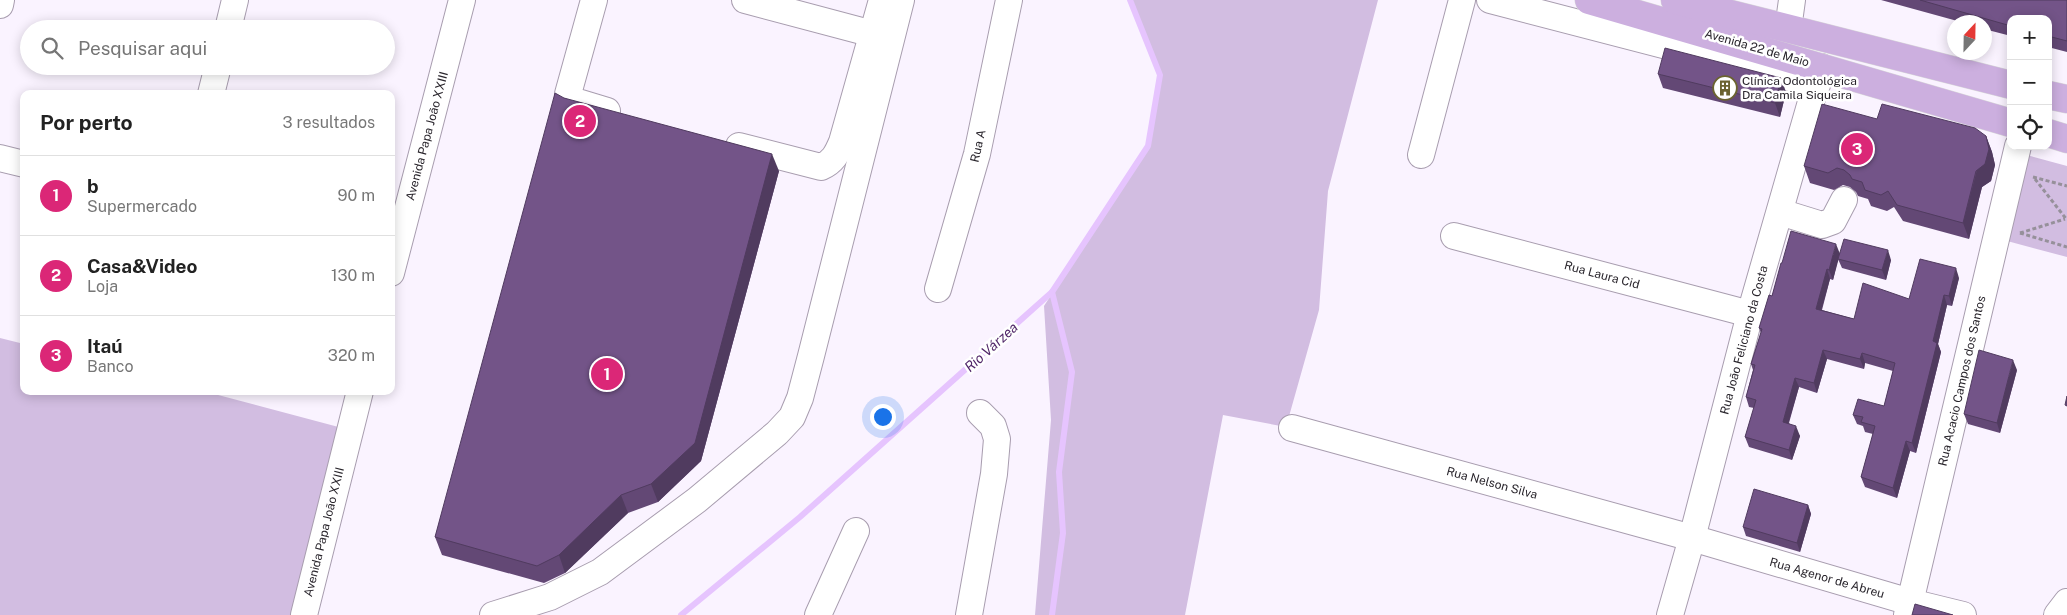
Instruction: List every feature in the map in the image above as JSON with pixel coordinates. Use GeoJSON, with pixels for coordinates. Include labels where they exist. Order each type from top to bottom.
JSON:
{"type":"FeatureCollection","features":[{"type":"Feature","properties":{"kind":"main road","name":"Avenida 22 de Maio"},"geometry":{"type":"LineString","coordinates":[[1589,0],[1819,76],[2007,121]]}},
{"type":"Feature","properties":{"kind":"main road","name":"Avenida 22 de Maio"},"geometry":{"type":"LineString","coordinates":[[1675,0],[2007,84]]}},
{"type":"Feature","properties":{"kind":"main road"},"geometry":{"type":"LineString","coordinates":[[2052,96],[2067,100]]}},
{"type":"Feature","properties":{"kind":"main road"},"geometry":{"type":"LineString","coordinates":[[2052,134],[2067,139]]}},
{"type":"Feature","properties":{"kind":"street"},"geometry":{"type":"LineString","coordinates":[[0,5],[1,0]]}},
{"type":"Feature","properties":{"kind":"street"},"geometry":{"type":"LineString","coordinates":[[230,20],[235,0]]}},
{"type":"Feature","properties":{"kind":"street","name":"Avenida Papa João XXIII"},"geometry":{"type":"LineString","coordinates":[[395,254],[462,0]]}},
{"type":"Feature","properties":{"kind":"street"},"geometry":{"type":"LineString","coordinates":[[594,0],[568,94],[574,101],[632,118]]}},
{"type":"Feature","properties":{"kind":"street"},"geometry":{"type":"LineString","coordinates":[[745,0],[873,34]]}},
{"type":"Feature","properties":{"kind":"street"},"geometry":{"type":"LineString","coordinates":[[714,140],[821,167],[829,164],[836,156],[842,142],[882,0]]}},
{"type":"Feature","properties":{"kind":"street"},"geometry":{"type":"LineString","coordinates":[[493,615],[550,597],[600,572],[697,500],[777,433],[792,417],[800,398],[811,356],[901,0]]}},
{"type":"Feature","properties":{"kind":"street","name":"Rua A"},"geometry":{"type":"LineString","coordinates":[[938,289],[977,154],[1010,0]]}},
{"type":"Feature","properties":{"kind":"street"},"geometry":{"type":"LineString","coordinates":[[1421,155],[1462,0]]}},
{"type":"Feature","properties":{"kind":"street","name":"Avenida 22 de Maio"},"geometry":{"type":"LineString","coordinates":[[1490,0],[1819,76]]}},
{"type":"Feature","properties":{"kind":"street"},"geometry":{"type":"LineString","coordinates":[[1788,29],[1792,0]]}},
{"type":"Feature","properties":{"kind":"street"},"geometry":{"type":"LineString","coordinates":[[212,90],[216,75]]}},
{"type":"Feature","properties":{"kind":"street","name":"Rua João Feliciano da Costa"},"geometry":{"type":"LineString","coordinates":[[1670,615],[1750,314],[1819,76]]}},
{"type":"Feature","properties":{"kind":"street","name":"Rua Acacio Campos dos Santos"},"geometry":{"type":"LineString","coordinates":[[1909,608],[2008,236],[2017,150]]}},
{"type":"Feature","properties":{"kind":"street"},"geometry":{"type":"LineString","coordinates":[[0,158],[20,163]]}},
{"type":"Feature","properties":{"kind":"street"},"geometry":{"type":"LineString","coordinates":[[1780,212],[1822,225],[1832,221],[1844,200]]}},
{"type":"Feature","properties":{"kind":"street","name":"Rua Laura Cid"},"geometry":{"type":"LineString","coordinates":[[1454,236],[1750,314]]}},
{"type":"Feature","properties":{"kind":"street","name":"Avenida Papa João XXIII"},"geometry":{"type":"LineString","coordinates":[[304,615],[359,395]]}},
{"type":"Feature","properties":{"kind":"street"},"geometry":{"type":"LineString","coordinates":[[969,615],[994,474],[997,439],[993,426],[980,413]]}},
{"type":"Feature","properties":{"kind":"street","name":"Rua Nelson Silva"},"geometry":{"type":"LineString","coordinates":[[1292,428],[1692,538]]}},
{"type":"Feature","properties":{"kind":"street"},"geometry":{"type":"LineString","coordinates":[[818,615],[856,531]]}},
{"type":"Feature","properties":{"kind":"street","name":"Rua Agenor de Abreu"},"geometry":{"type":"LineString","coordinates":[[1692,538],[1909,608],[1963,615]]}},
{"type":"Feature","properties":{"kind":"street"},"geometry":{"type":"LineString","coordinates":[[2057,615],[2067,602]]}},
{"type":"Feature","properties":{"kind":"path"},"geometry":{"type":"LineString","coordinates":[[2008,236],[2066,219],[2033,177],[2018,150]]}},
{"type":"Feature","properties":{"kind":"path"},"geometry":{"type":"LineString","coordinates":[[2033,177],[2067,186]]}},
{"type":"Feature","properties":{"kind":"path"},"geometry":{"type":"LineString","coordinates":[[2008,236],[2067,247]]}},
{"type":"Feature","properties":{"kind":"shaded area"},"geometry":{"type":"Polygon","coordinates":[[[1130,0],[1378,0],[1328,191],[1319,310],[1286,427],[1223,415],[1185,615],[1035,615],[1051,420],[1044,306],[1148,146],[1160,75],[1130,0]]]}},
{"type":"Feature","properties":{"kind":"shaded area"},"geometry":{"type":"Polygon","coordinates":[[[2016,152],[2067,166],[2067,257],[1996,238],[2016,152]]]}},
{"type":"Feature","properties":{"kind":"shaded area"},"geometry":{"type":"Polygon","coordinates":[[[0,338],[20,343],[20,395],[218,395],[346,429],[302,615],[0,615],[0,338]]]}},
{"type":"Feature","properties":{"kind":"building"},"geometry":{"type":"Polygon","coordinates":[[[1920,0],[2067,0],[2067,41],[2052,37],[2052,15],[2007,15],[2007,25],[1992,21],[1992,15],[1972,15],[1920,0]]]}},
{"type":"Feature","properties":{"kind":"building"},"geometry":{"type":"Polygon","coordinates":[[[1665,48],[1781,78],[1775,103],[1658,74],[1665,48]]]}},
{"type":"Feature","properties":{"kind":"building"},"geometry":{"type":"Polygon","coordinates":[[[555,93],[564,98],[772,154],[695,443],[651,484],[621,495],[559,555],[537,566],[435,537],[555,93]]]}},
{"type":"Feature","properties":{"kind":"building"},"geometry":{"type":"Polygon","coordinates":[[[1822,104],[1877,119],[1882,104],[1975,128],[1986,136],[1989,149],[1985,164],[1976,171],[1963,223],[1897,205],[1888,191],[1881,195],[1865,190],[1862,182],[1852,179],[1844,170],[1837,168],[1828,173],[1804,166],[1822,104]]]}},
{"type":"Feature","properties":{"kind":"building"},"geometry":{"type":"Polygon","coordinates":[[[1791,231],[1836,244],[1816,309],[1854,319],[1863,283],[1909,299],[1920,259],[1956,268],[1949,296],[1944,295],[1933,341],[1937,343],[1912,443],[1906,441],[1893,488],[1861,477],[1875,426],[1861,422],[1863,417],[1853,415],[1858,399],[1884,406],[1895,363],[1862,353],[1860,359],[1823,350],[1814,383],[1795,378],[1783,422],[1796,426],[1789,450],[1745,437],[1756,400],[1746,397],[1755,365],[1751,364],[1762,329],[1759,328],[1769,295],[1772,296],[1791,231]]]}},
{"type":"Feature","properties":{"kind":"building"},"geometry":{"type":"Polygon","coordinates":[[[1844,239],[1888,250],[1882,270],[1838,259],[1844,239]]]}},
{"type":"Feature","properties":{"kind":"building"},"geometry":{"type":"Polygon","coordinates":[[[1979,350],[2013,360],[1997,423],[1964,414],[1979,350]]]}},
{"type":"Feature","properties":{"kind":"building"},"geometry":{"type":"Polygon","coordinates":[[[1754,489],[1808,505],[1797,543],[1743,527],[1754,489]]]}},
{"type":"Feature","properties":{"kind":"building"},"geometry":{"type":"Polygon","coordinates":[[[1915,604],[1953,615],[1912,615],[1915,604]]]}},
{"type":"Feature","properties":{"kind":"waterway","name":"Rio Várzea"},"geometry":{"type":"LineString","coordinates":[[681,615],[800,517],[1052,292],[1148,146],[1160,75],[1130,0]]}},
{"type":"Feature","properties":{"kind":"waterway"},"geometry":{"type":"LineString","coordinates":[[1052,292],[1072,372],[1059,472],[1063,533],[1052,615]]}},
{"type":"Feature","properties":{"kind":"place","name":"Clínica Odontológica Dra Camila Siqueira"},"geometry":{"type":"Point","coordinates":[1725,88]}},
{"type":"Feature","properties":{"kind":"place","name":"Casa&Video"},"geometry":{"type":"Point","coordinates":[580,121]}},
{"type":"Feature","properties":{"kind":"place","name":"Itaú"},"geometry":{"type":"Point","coordinates":[1857,149]}},
{"type":"Feature","properties":{"kind":"place","name":"b"},"geometry":{"type":"Point","coordinates":[607,374]}}]}
